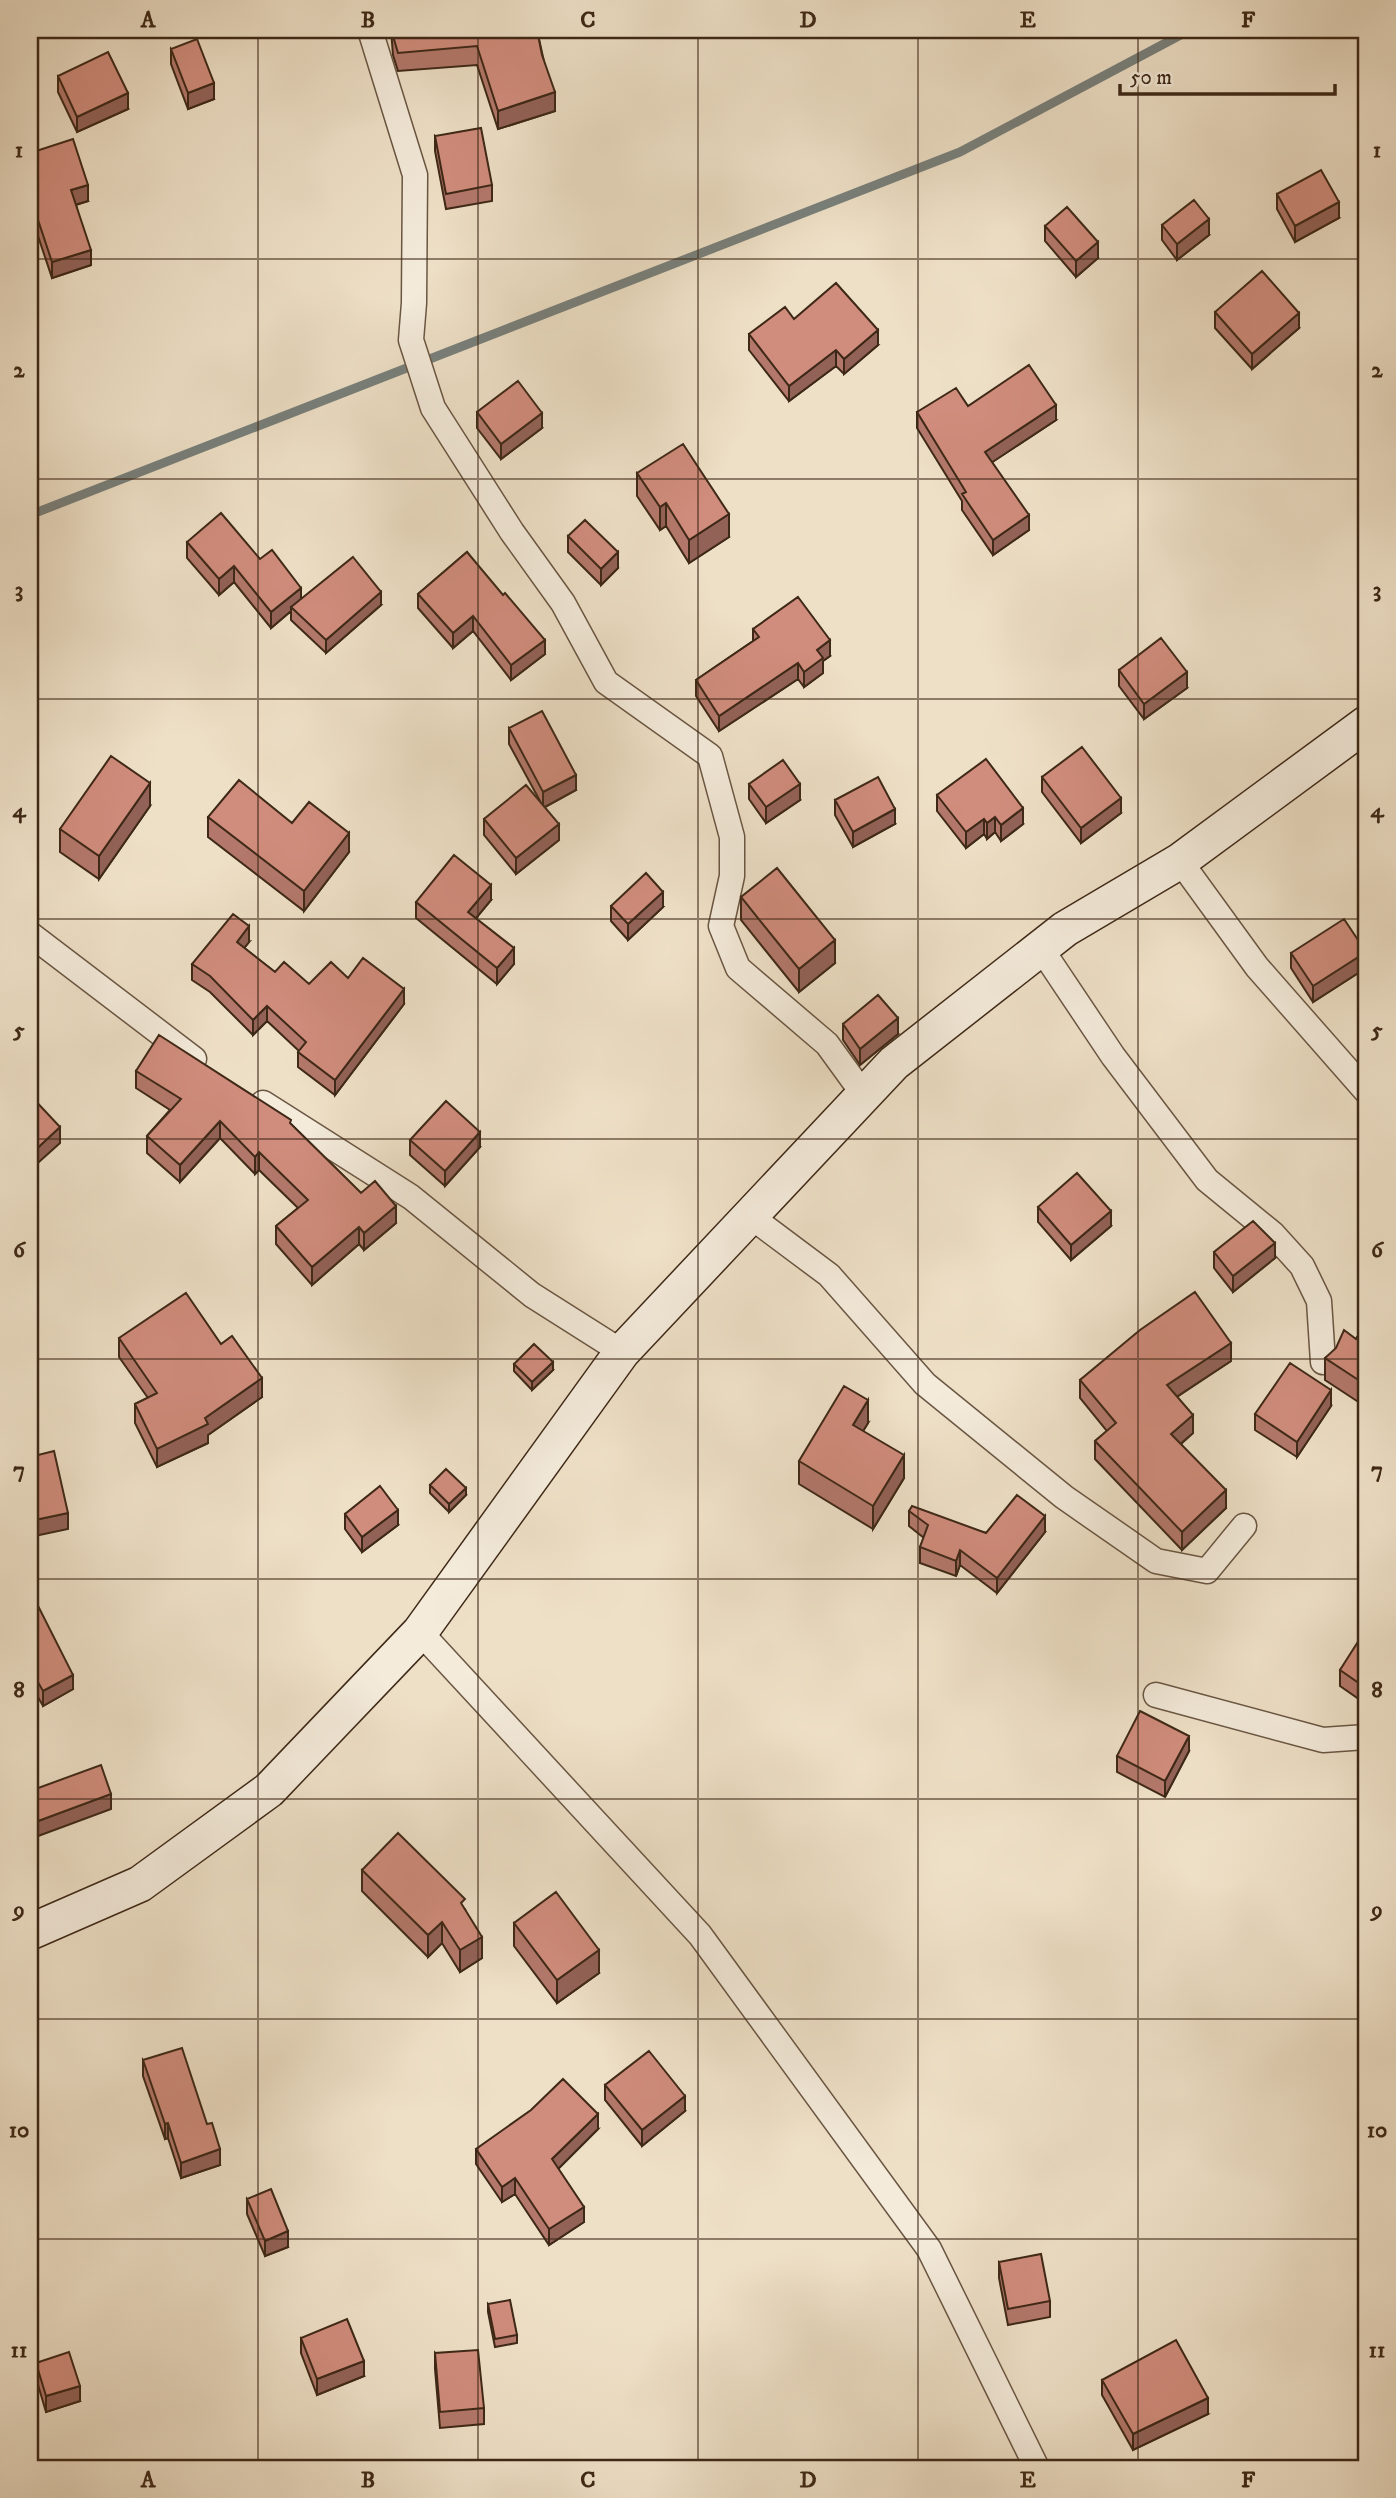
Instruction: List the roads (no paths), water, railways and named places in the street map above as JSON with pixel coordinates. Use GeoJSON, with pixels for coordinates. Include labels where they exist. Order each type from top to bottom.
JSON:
{"type":"FeatureCollection","features":[{"type":"Feature","properties":{"kind":"street"},"geometry":{"type":"LineString","coordinates":[[370,30],[415,175],[414,303],[411,340],[433,408],[512,532],[563,603],[606,682],[710,757],[732,837],[732,876],[721,926],[738,968],[827,1044],[864,1095]]}},
{"type":"Feature","properties":{"kind":"street"},"geometry":{"type":"LineString","coordinates":[[30,1932],[140,1884],[269,1790],[420,1632],[622,1352],[731,1233],[894,1063],[1040,947],[1180,861],[1366,724]]}},
{"type":"Feature","properties":{"kind":"street"},"geometry":{"type":"LineString","coordinates":[[1180,861],[1257,967],[1366,1091]]}},
{"type":"Feature","properties":{"kind":"street"},"geometry":{"type":"LineString","coordinates":[[30,934],[181,1051],[215,1073]]}},
{"type":"Feature","properties":{"kind":"street"},"geometry":{"type":"LineString","coordinates":[[1040,947],[1113,1056],[1207,1180],[1273,1234],[1302,1266],[1319,1301],[1323,1362]]}},
{"type":"Feature","properties":{"kind":"street"},"geometry":{"type":"LineString","coordinates":[[238,1087],[411,1197],[532,1294],[622,1352]]}},
{"type":"Feature","properties":{"kind":"street"},"geometry":{"type":"LineString","coordinates":[[750,1216],[829,1275],[925,1384],[1063,1497],[1157,1561],[1207,1571],[1244,1526]]}},
{"type":"Feature","properties":{"kind":"street"},"geometry":{"type":"LineString","coordinates":[[420,1632],[700,1935],[929,2249],[1037,2468]]}},
{"type":"Feature","properties":{"kind":"street"},"geometry":{"type":"LineString","coordinates":[[1157,1695],[1323,1740],[1366,1737]]}},
{"type":"Feature","properties":{"kind":"waterway"},"geometry":{"type":"LineString","coordinates":[[30,515],[960,152],[1190,30]]}}]}
